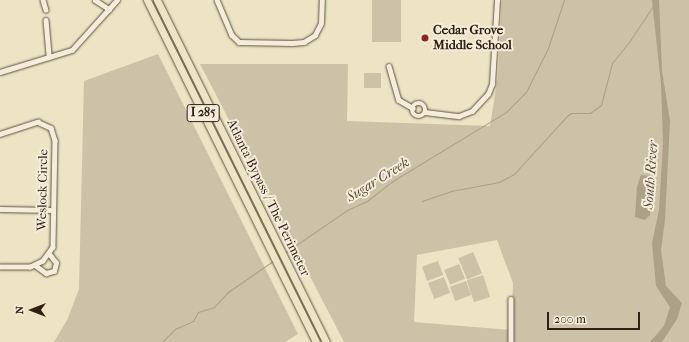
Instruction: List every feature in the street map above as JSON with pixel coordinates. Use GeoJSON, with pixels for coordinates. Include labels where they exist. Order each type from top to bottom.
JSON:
{"type":"FeatureCollection","features":[{"type":"Feature","properties":{"kind":"highway","name":"Atlanta Bypass / The Perimeter"},"geometry":{"type":"LineString","coordinates":[[147,0],[316,342]]}},
{"type":"Feature","properties":{"kind":"highway","name":"Atlanta Bypass / The Perimeter"},"geometry":{"type":"LineString","coordinates":[[157,0],[326,342]]}},
{"type":"Feature","properties":{"kind":"street"},"geometry":{"type":"LineString","coordinates":[[43,0],[46,10]]}},
{"type":"Feature","properties":{"kind":"street"},"geometry":{"type":"LineString","coordinates":[[95,0],[110,8]]}},
{"type":"Feature","properties":{"kind":"street"},"geometry":{"type":"LineString","coordinates":[[104,0],[110,8]]}},
{"type":"Feature","properties":{"kind":"street"},"geometry":{"type":"LineString","coordinates":[[0,72],[62,54],[79,45],[117,0]]}},
{"type":"Feature","properties":{"kind":"street"},"geometry":{"type":"LineString","coordinates":[[217,0],[235,39],[244,43],[304,42],[315,35],[321,23],[322,0]]}},
{"type":"Feature","properties":{"kind":"street"},"geometry":{"type":"LineString","coordinates":[[426,112],[459,116],[472,111],[488,94],[492,84],[497,0]]}},
{"type":"Feature","properties":{"kind":"street"},"geometry":{"type":"LineString","coordinates":[[46,20],[49,57]]}},
{"type":"Feature","properties":{"kind":"street"},"geometry":{"type":"LineString","coordinates":[[389,66],[398,100],[413,108],[416,117],[421,117],[426,112]]}},
{"type":"Feature","properties":{"kind":"street"},"geometry":{"type":"LineString","coordinates":[[413,108],[421,104],[425,108],[426,112]]}},
{"type":"Feature","properties":{"kind":"street","name":"Weslock Circle"},"geometry":{"type":"LineString","coordinates":[[0,134],[38,122],[54,132],[53,247],[49,254]]}},
{"type":"Feature","properties":{"kind":"street"},"geometry":{"type":"LineString","coordinates":[[0,209],[53,210]]}},
{"type":"Feature","properties":{"kind":"street"},"geometry":{"type":"LineString","coordinates":[[0,267],[35,265],[49,254],[56,263],[54,271],[46,273],[35,265]]}},
{"type":"Feature","properties":{"kind":"street"},"geometry":{"type":"LineString","coordinates":[[511,299],[511,342]]}},
{"type":"Feature","properties":{"kind":"shaded area"},"geometry":{"type":"Polygon","coordinates":[[[372,0],[401,0],[401,42],[372,42],[372,0]]]}},
{"type":"Feature","properties":{"kind":"shaded area"},"geometry":{"type":"Polygon","coordinates":[[[502,0],[689,0],[689,342],[344,342],[200,64],[348,64],[347,121],[490,126],[498,76],[502,0]],[[497,240],[417,255],[414,322],[511,330],[513,283],[497,240]]]}},
{"type":"Feature","properties":{"kind":"shaded area","name":"South River"},"geometry":{"type":"Polygon","coordinates":[[[652,0],[659,0],[662,71],[670,121],[665,220],[661,250],[666,286],[682,303],[677,319],[662,342],[650,342],[664,326],[670,307],[656,286],[652,243],[659,210],[663,144],[661,84],[652,0]]]}},
{"type":"Feature","properties":{"kind":"shaded area"},"geometry":{"type":"Polygon","coordinates":[[[158,54],[298,334],[285,342],[54,342],[67,320],[79,289],[84,81],[158,54]]]}},
{"type":"Feature","properties":{"kind":"shaded area"},"geometry":{"type":"Polygon","coordinates":[[[364,73],[381,73],[381,88],[364,88],[364,73]]]}},
{"type":"Feature","properties":{"kind":"shaded area"},"geometry":{"type":"Polygon","coordinates":[[[641,175],[652,176],[650,215],[645,220],[635,217],[637,187],[641,175]]]}},
{"type":"Feature","properties":{"kind":"shaded area"},"geometry":{"type":"Polygon","coordinates":[[[473,252],[482,273],[467,279],[458,258],[473,252]]]}},
{"type":"Feature","properties":{"kind":"shaded area"},"geometry":{"type":"Polygon","coordinates":[[[438,261],[443,275],[427,281],[422,267],[438,261]]]}},
{"type":"Feature","properties":{"kind":"shaded area"},"geometry":{"type":"Polygon","coordinates":[[[459,264],[465,279],[450,285],[444,270],[459,264]]]}},
{"type":"Feature","properties":{"kind":"shaded area"},"geometry":{"type":"Polygon","coordinates":[[[483,275],[490,297],[474,302],[467,280],[483,275]]]}},
{"type":"Feature","properties":{"kind":"shaded area"},"geometry":{"type":"Polygon","coordinates":[[[444,277],[450,293],[434,299],[428,283],[444,277]]]}},
{"type":"Feature","properties":{"kind":"shaded area"},"geometry":{"type":"Polygon","coordinates":[[[466,281],[471,295],[455,301],[450,287],[466,281]]]}},
{"type":"Feature","properties":{"kind":"waterway","name":"Sugar Creek"},"geometry":{"type":"LineString","coordinates":[[286,252],[347,210],[367,201],[391,182],[506,112],[526,92],[548,48],[564,0]]}},
{"type":"Feature","properties":{"kind":"waterway"},"geometry":{"type":"LineString","coordinates":[[422,201],[451,191],[499,182],[514,174],[567,116],[571,113],[590,113],[601,105],[612,63],[629,42],[653,6]]}},
{"type":"Feature","properties":{"kind":"waterway","name":"Sugar Creek"},"geometry":{"type":"LineString","coordinates":[[162,342],[175,329],[193,321],[198,312],[214,307],[228,292],[273,261]]}},
{"type":"Feature","properties":{"kind":"place","name":"Cedar Grove Middle School"},"geometry":{"type":"Point","coordinates":[425,38]}}]}
